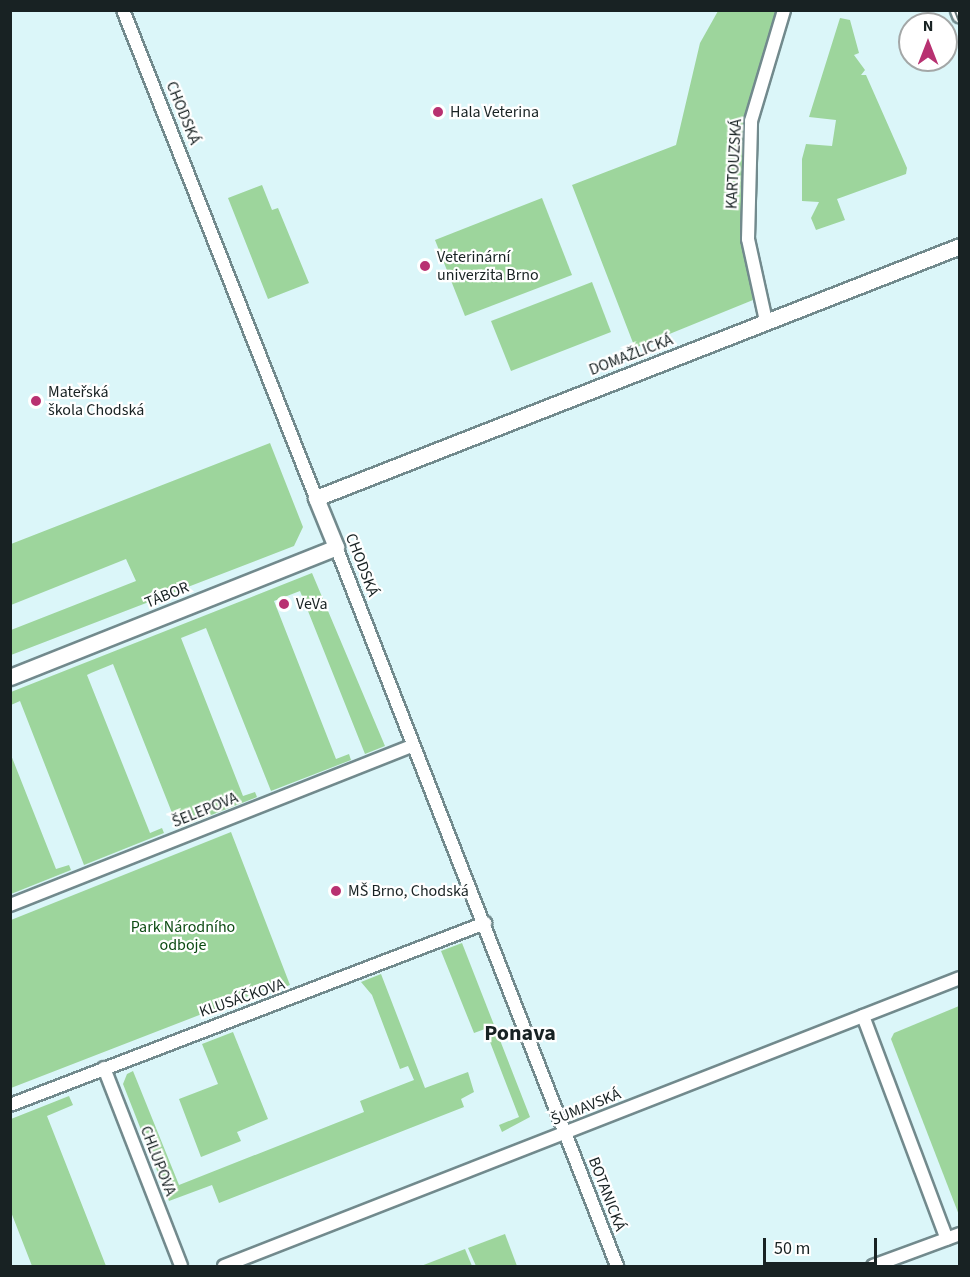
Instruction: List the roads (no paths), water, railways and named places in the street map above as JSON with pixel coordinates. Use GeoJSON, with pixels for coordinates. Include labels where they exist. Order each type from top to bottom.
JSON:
{"type":"FeatureCollection","features":[{"type":"Feature","properties":{"kind":"street","name":"CHODSKÁ"},"geometry":{"type":"LineString","coordinates":[[123,10],[566,1133]]}},
{"type":"Feature","properties":{"kind":"street","name":"KARTOUZSKÁ"},"geometry":{"type":"LineString","coordinates":[[766,321],[748,238],[751,121],[784,10]]}},
{"type":"Feature","properties":{"kind":"street","name":"DOMAŽLICKÁ"},"geometry":{"type":"LineString","coordinates":[[316,498],[960,246]]}},
{"type":"Feature","properties":{"kind":"street","name":"TÁBOR"},"geometry":{"type":"LineString","coordinates":[[10,677],[336,547]]}},
{"type":"Feature","properties":{"kind":"street","name":"ŠELEPOVA"},"geometry":{"type":"LineString","coordinates":[[10,905],[412,746]]}},
{"type":"Feature","properties":{"kind":"street","name":"KLUSÁČKOVA"},"geometry":{"type":"LineString","coordinates":[[10,1106],[485,923]]}},
{"type":"Feature","properties":{"kind":"street","name":"ŠUMAVSKÁ"},"geometry":{"type":"LineString","coordinates":[[224,1266],[960,978]]}},
{"type":"Feature","properties":{"kind":"street"},"geometry":{"type":"LineString","coordinates":[[863,1016],[946,1239]]}},
{"type":"Feature","properties":{"kind":"street","name":"CHLUPOVA"},"geometry":{"type":"LineString","coordinates":[[104,1068],[181,1266]]}},
{"type":"Feature","properties":{"kind":"street","name":"BOTANICKÁ"},"geometry":{"type":"LineString","coordinates":[[566,1133],[618,1266]]}},
{"type":"Feature","properties":{"kind":"street"},"geometry":{"type":"LineString","coordinates":[[873,1266],[960,1234]]}},
{"type":"Feature","properties":{"kind":"tram line"},"geometry":{"type":"LineString","coordinates":[[955,10],[960,23]]}},
{"type":"Feature","properties":{"kind":"place","name":"Hala Veterina"},"geometry":{"type":"Point","coordinates":[438,112]}},
{"type":"Feature","properties":{"kind":"place","name":"Veterinární univerzita Brno"},"geometry":{"type":"Point","coordinates":[425,266]}},
{"type":"Feature","properties":{"kind":"place","name":"Mateřská škola Chodská"},"geometry":{"type":"Point","coordinates":[36,401]}},
{"type":"Feature","properties":{"kind":"place","name":"VeVa"},"geometry":{"type":"Point","coordinates":[284,604]}},
{"type":"Feature","properties":{"kind":"place","name":"MŠ Brno, Chodská"},"geometry":{"type":"Point","coordinates":[336,891]}},
{"type":"Feature","properties":{"kind":"district","name":"Ponava"},"geometry":{"type":"Point","coordinates":[520,1034]}},
{"type":"Feature","properties":{"kind":"park label","name":"Park Národního odboje"},"geometry":{"type":"Point","coordinates":[183,936]}}]}
